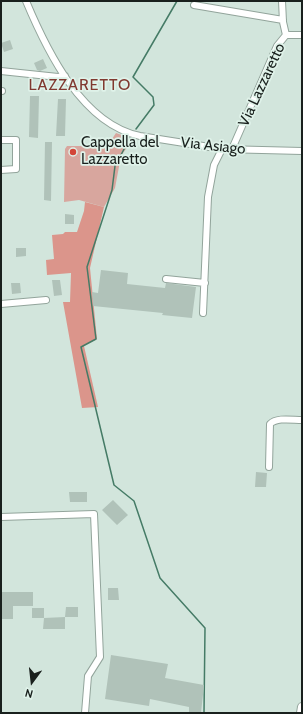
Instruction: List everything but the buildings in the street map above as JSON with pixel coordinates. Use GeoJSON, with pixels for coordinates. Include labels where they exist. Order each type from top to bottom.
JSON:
{"type":"FeatureCollection","features":[{"type":"Feature","properties":{"kind":"street","name":"Via Asiago"},"geometry":{"type":"LineString","coordinates":[[26,1],[45,44],[65,76],[84,102],[93,111],[126,133],[222,149],[302,151]]}},
{"type":"Feature","properties":{"kind":"street"},"geometry":{"type":"LineString","coordinates":[[282,1],[283,20],[286,35]]}},
{"type":"Feature","properties":{"kind":"street"},"geometry":{"type":"LineString","coordinates":[[194,5],[283,20]]}},
{"type":"Feature","properties":{"kind":"street","name":"Via Lazzaretto"},"geometry":{"type":"LineString","coordinates":[[232,150],[277,46],[286,35],[302,35]]}},
{"type":"Feature","properties":{"kind":"street"},"geometry":{"type":"LineString","coordinates":[[1,71],[58,77],[65,76]]}},
{"type":"Feature","properties":{"kind":"street"},"geometry":{"type":"LineString","coordinates":[[1,140],[16,140],[16,169],[1,170]]}},
{"type":"Feature","properties":{"kind":"street"},"geometry":{"type":"LineString","coordinates":[[204,313],[208,197],[214,165],[222,149]]}},
{"type":"Feature","properties":{"kind":"street"},"geometry":{"type":"LineString","coordinates":[[166,279],[205,283]]}},
{"type":"Feature","properties":{"kind":"street"},"geometry":{"type":"LineString","coordinates":[[1,304],[46,300]]}},
{"type":"Feature","properties":{"kind":"street"},"geometry":{"type":"LineString","coordinates":[[269,467],[270,424],[277,420],[302,420]]}},
{"type":"Feature","properties":{"kind":"street"},"geometry":{"type":"LineString","coordinates":[[1,517],[94,514],[100,656],[88,676],[85,713]]}},
{"type":"Feature","properties":{"kind":"street"},"geometry":{"type":"LineString","coordinates":[[301,713],[302,707]]}},
{"type":"Feature","properties":{"kind":"shaded area"},"geometry":{"type":"Polygon","coordinates":[[[116,133],[133,139],[121,156],[115,188],[104,207],[79,200],[64,202],[65,149],[67,146],[108,145],[116,133]]]}},
{"type":"Feature","properties":{"kind":"shaded area"},"geometry":{"type":"Polygon","coordinates":[[[85,202],[104,207],[90,268],[97,339],[84,346],[98,407],[82,408],[63,302],[70,302],[71,273],[47,275],[46,260],[54,259],[52,235],[63,234],[65,232],[77,232],[84,211],[85,202]]]}},
{"type":"Feature","properties":{"kind":"waterway"},"geometry":{"type":"LineString","coordinates":[[136,129],[154,105],[153,97],[133,77],[177,1]]}},
{"type":"Feature","properties":{"kind":"waterway"},"geometry":{"type":"LineString","coordinates":[[130,138],[115,166],[112,190],[87,267],[96,339],[81,347],[114,485],[134,501],[160,578],[205,628],[204,713]]}},
{"type":"Feature","properties":{"kind":"place","name":"Cappella del Lazzaretto"},"geometry":{"type":"Point","coordinates":[73,152]}},
{"type":"Feature","properties":{"kind":"district","name":"LAZZARETTO"},"geometry":{"type":"Point","coordinates":[80,85]}}]}
